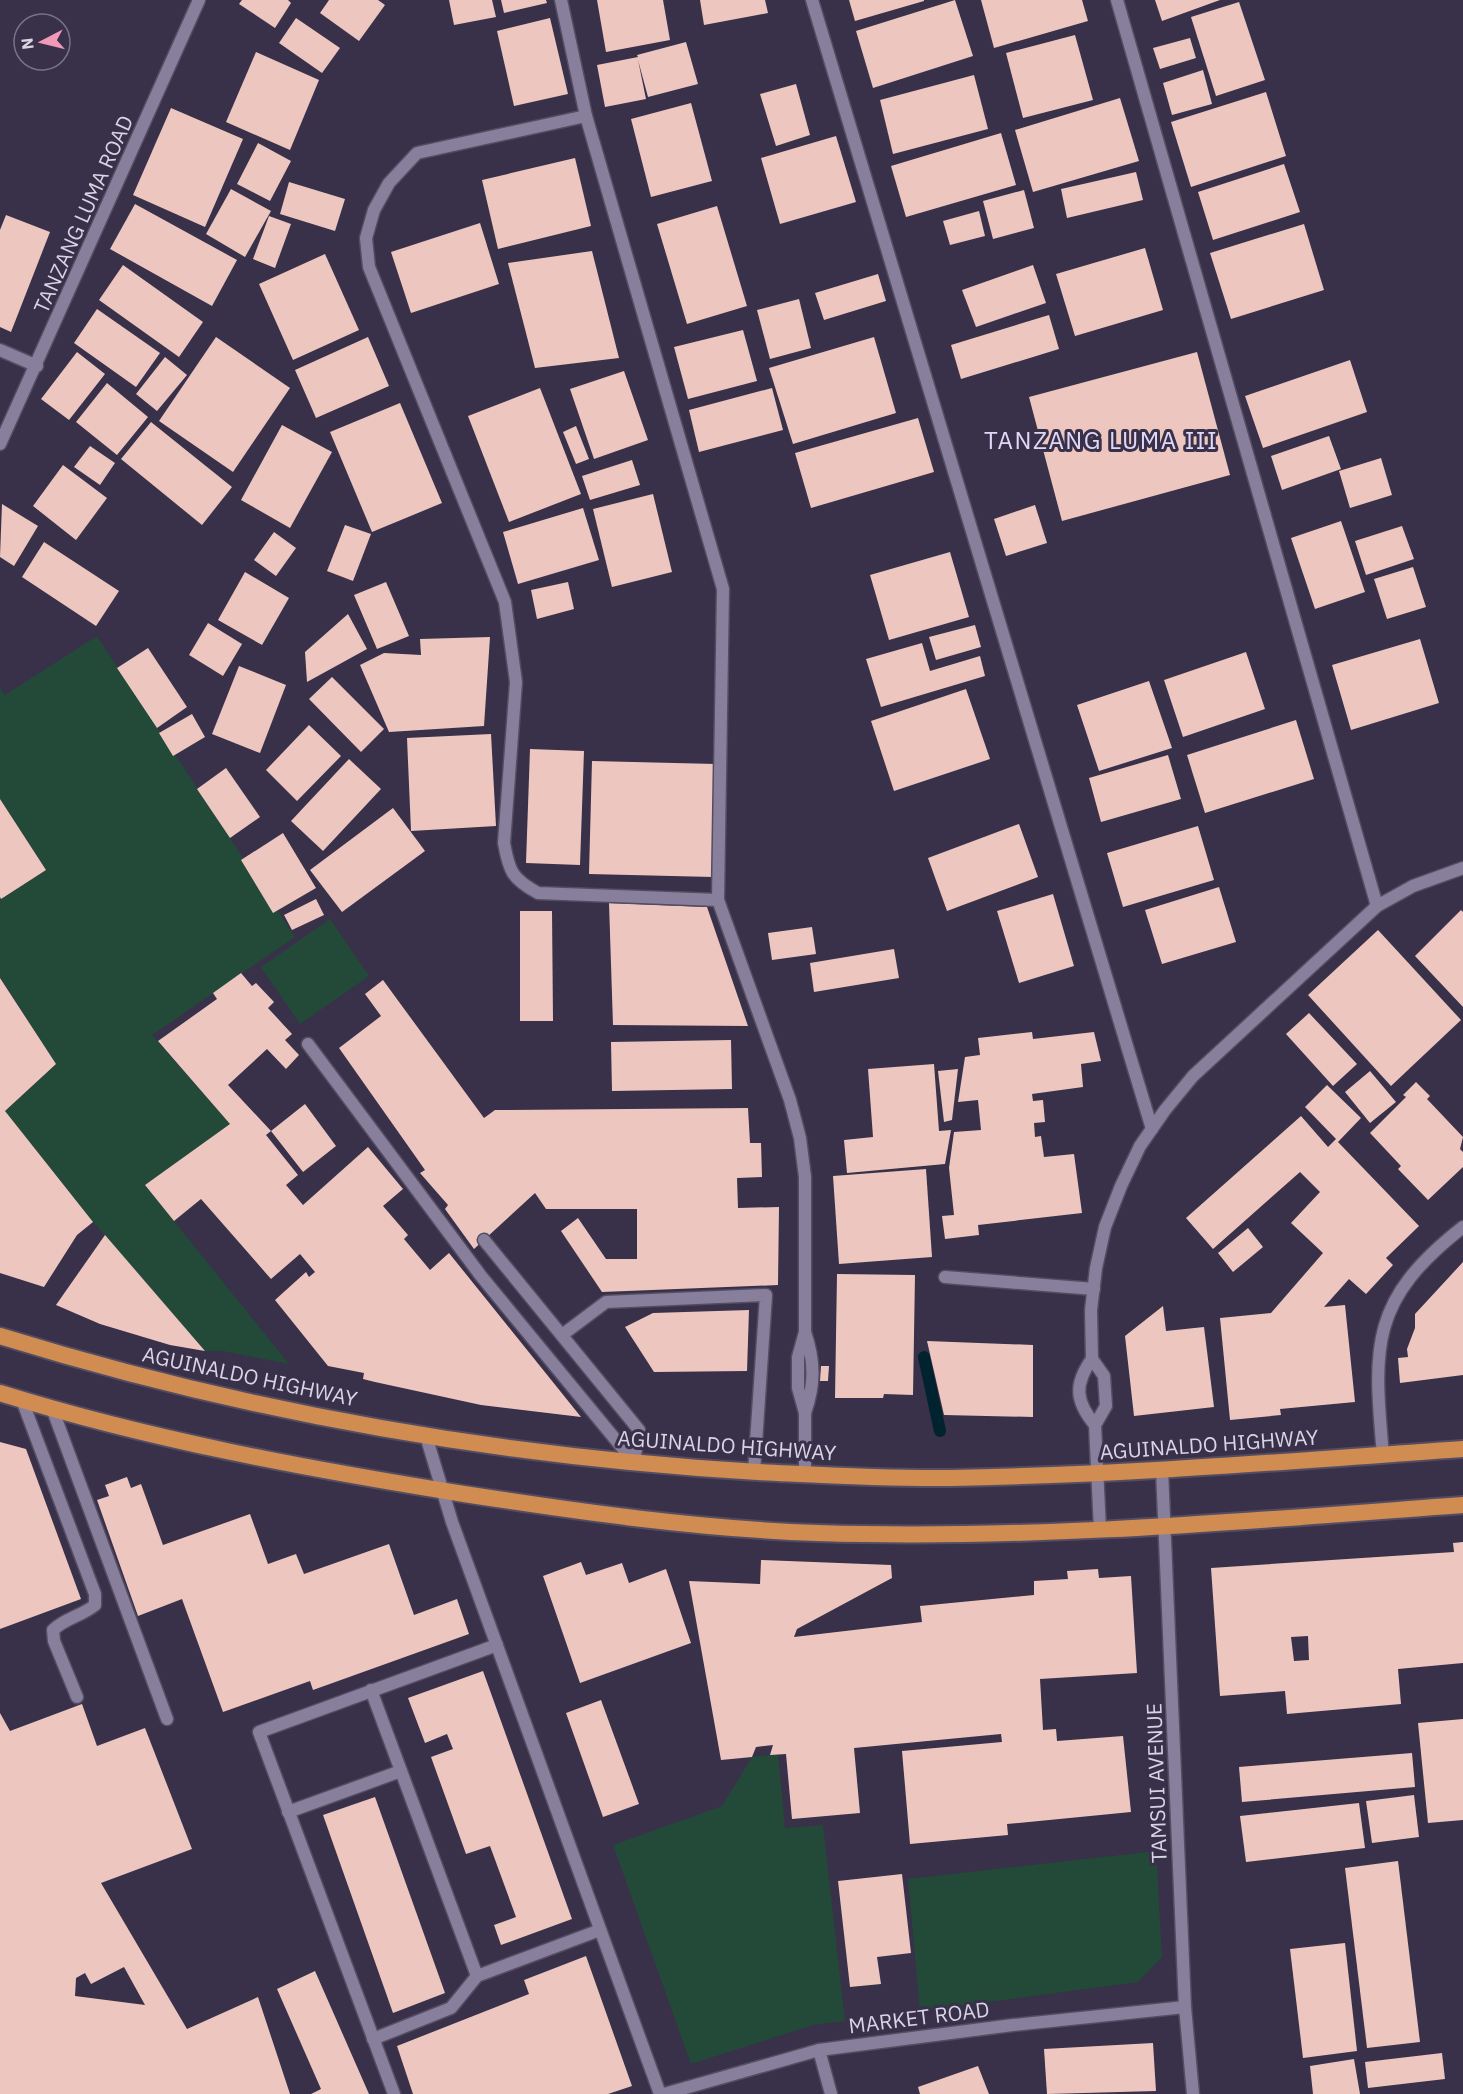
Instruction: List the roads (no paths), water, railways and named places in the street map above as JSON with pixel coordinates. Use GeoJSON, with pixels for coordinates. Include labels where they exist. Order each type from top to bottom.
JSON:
{"type":"FeatureCollection","features":[{"type":"Feature","properties":{"kind":"highway","name":"AGUINALDO HIGHWAY"},"geometry":{"type":"LineString","coordinates":[[0,1336],[168,1383],[302,1413],[426,1436],[634,1462],[754,1472],[949,1478],[1097,1474],[1463,1449]]}},
{"type":"Feature","properties":{"kind":"highway"},"geometry":{"type":"LineString","coordinates":[[0,1393],[52,1408],[288,1464],[441,1490],[684,1525],[806,1532],[950,1534],[1165,1528],[1463,1505]]}},
{"type":"Feature","properties":{"kind":"street","name":"TANZANG LUMA ROAD"},"geometry":{"type":"LineString","coordinates":[[0,444],[37,366],[199,0]]}},
{"type":"Feature","properties":{"kind":"street"},"geometry":{"type":"LineString","coordinates":[[561,0],[586,116],[723,589],[718,900],[790,1100],[800,1138],[805,1177],[805,1332],[814,1365],[813,1389],[805,1413],[805,1474]]}},
{"type":"Feature","properties":{"kind":"street"},"geometry":{"type":"LineString","coordinates":[[812,0],[1152,1129]]}},
{"type":"Feature","properties":{"kind":"street"},"geometry":{"type":"LineString","coordinates":[[1117,0],[1377,906]]}},
{"type":"Feature","properties":{"kind":"street"},"geometry":{"type":"LineString","coordinates":[[586,116],[417,153],[389,183],[374,210],[366,238],[369,267],[505,602],[516,682],[504,843],[508,865],[518,883],[538,893],[718,900]]}},
{"type":"Feature","properties":{"kind":"street"},"geometry":{"type":"LineString","coordinates":[[0,350],[37,366]]}},
{"type":"Feature","properties":{"kind":"street"},"geometry":{"type":"LineString","coordinates":[[1100,1530],[1095,1425],[1106,1406],[1106,1396],[1104,1376],[1092,1359],[1091,1310],[1105,1227],[1121,1186],[1152,1129],[1193,1076],[1377,906],[1413,886],[1463,868]]}},
{"type":"Feature","properties":{"kind":"street"},"geometry":{"type":"LineString","coordinates":[[308,1044],[481,1276],[634,1462]]}},
{"type":"Feature","properties":{"kind":"street"},"geometry":{"type":"LineString","coordinates":[[1383,1455],[1377,1356],[1383,1329],[1393,1303],[1409,1278],[1428,1257],[1463,1227]]}},
{"type":"Feature","properties":{"kind":"street"},"geometry":{"type":"LineString","coordinates":[[484,1240],[639,1430],[634,1462]]}},
{"type":"Feature","properties":{"kind":"street"},"geometry":{"type":"LineString","coordinates":[[945,1276],[1094,1289]]}},
{"type":"Feature","properties":{"kind":"street"},"geometry":{"type":"LineString","coordinates":[[562,1335],[606,1302],[766,1295],[754,1472]]}},
{"type":"Feature","properties":{"kind":"street"},"geometry":{"type":"LineString","coordinates":[[1092,1359],[1079,1377],[1080,1408],[1095,1425]]}},
{"type":"Feature","properties":{"kind":"street"},"geometry":{"type":"LineString","coordinates":[[22,1400],[95,1594],[95,1605],[87,1612],[60,1623],[53,1630],[54,1641],[76,1697]]}},
{"type":"Feature","properties":{"kind":"street"},"geometry":{"type":"LineString","coordinates":[[52,1408],[166,1719]]}},
{"type":"Feature","properties":{"kind":"street"},"geometry":{"type":"LineString","coordinates":[[426,1436],[441,1490],[600,1930],[662,2094]]}},
{"type":"Feature","properties":{"kind":"street","name":"TAMSUI AVENUE"},"geometry":{"type":"LineString","coordinates":[[1162,1470],[1185,2007],[1193,2094]]}},
{"type":"Feature","properties":{"kind":"street"},"geometry":{"type":"LineString","coordinates":[[394,2094],[259,1732],[497,1645]]}},
{"type":"Feature","properties":{"kind":"street"},"geometry":{"type":"LineString","coordinates":[[371,1690],[477,1976]]}},
{"type":"Feature","properties":{"kind":"street"},"geometry":{"type":"LineString","coordinates":[[288,1812],[401,1771]]}},
{"type":"Feature","properties":{"kind":"street"},"geometry":{"type":"LineString","coordinates":[[373,2039],[452,2008],[477,1976],[600,1930]]}},
{"type":"Feature","properties":{"kind":"street","name":"MARKET ROAD"},"geometry":{"type":"LineString","coordinates":[[662,2094],[819,2050],[1013,2025],[1185,2007]]}},
{"type":"Feature","properties":{"kind":"street"},"geometry":{"type":"LineString","coordinates":[[819,2050],[831,2094]]}},
{"type":"Feature","properties":{"kind":"waterway"},"geometry":{"type":"LineString","coordinates":[[924,1357],[940,1431]]}},
{"type":"Feature","properties":{"kind":"district","name":"TANZANG LUMA III"},"geometry":{"type":"Point","coordinates":[1101,440]}}]}
